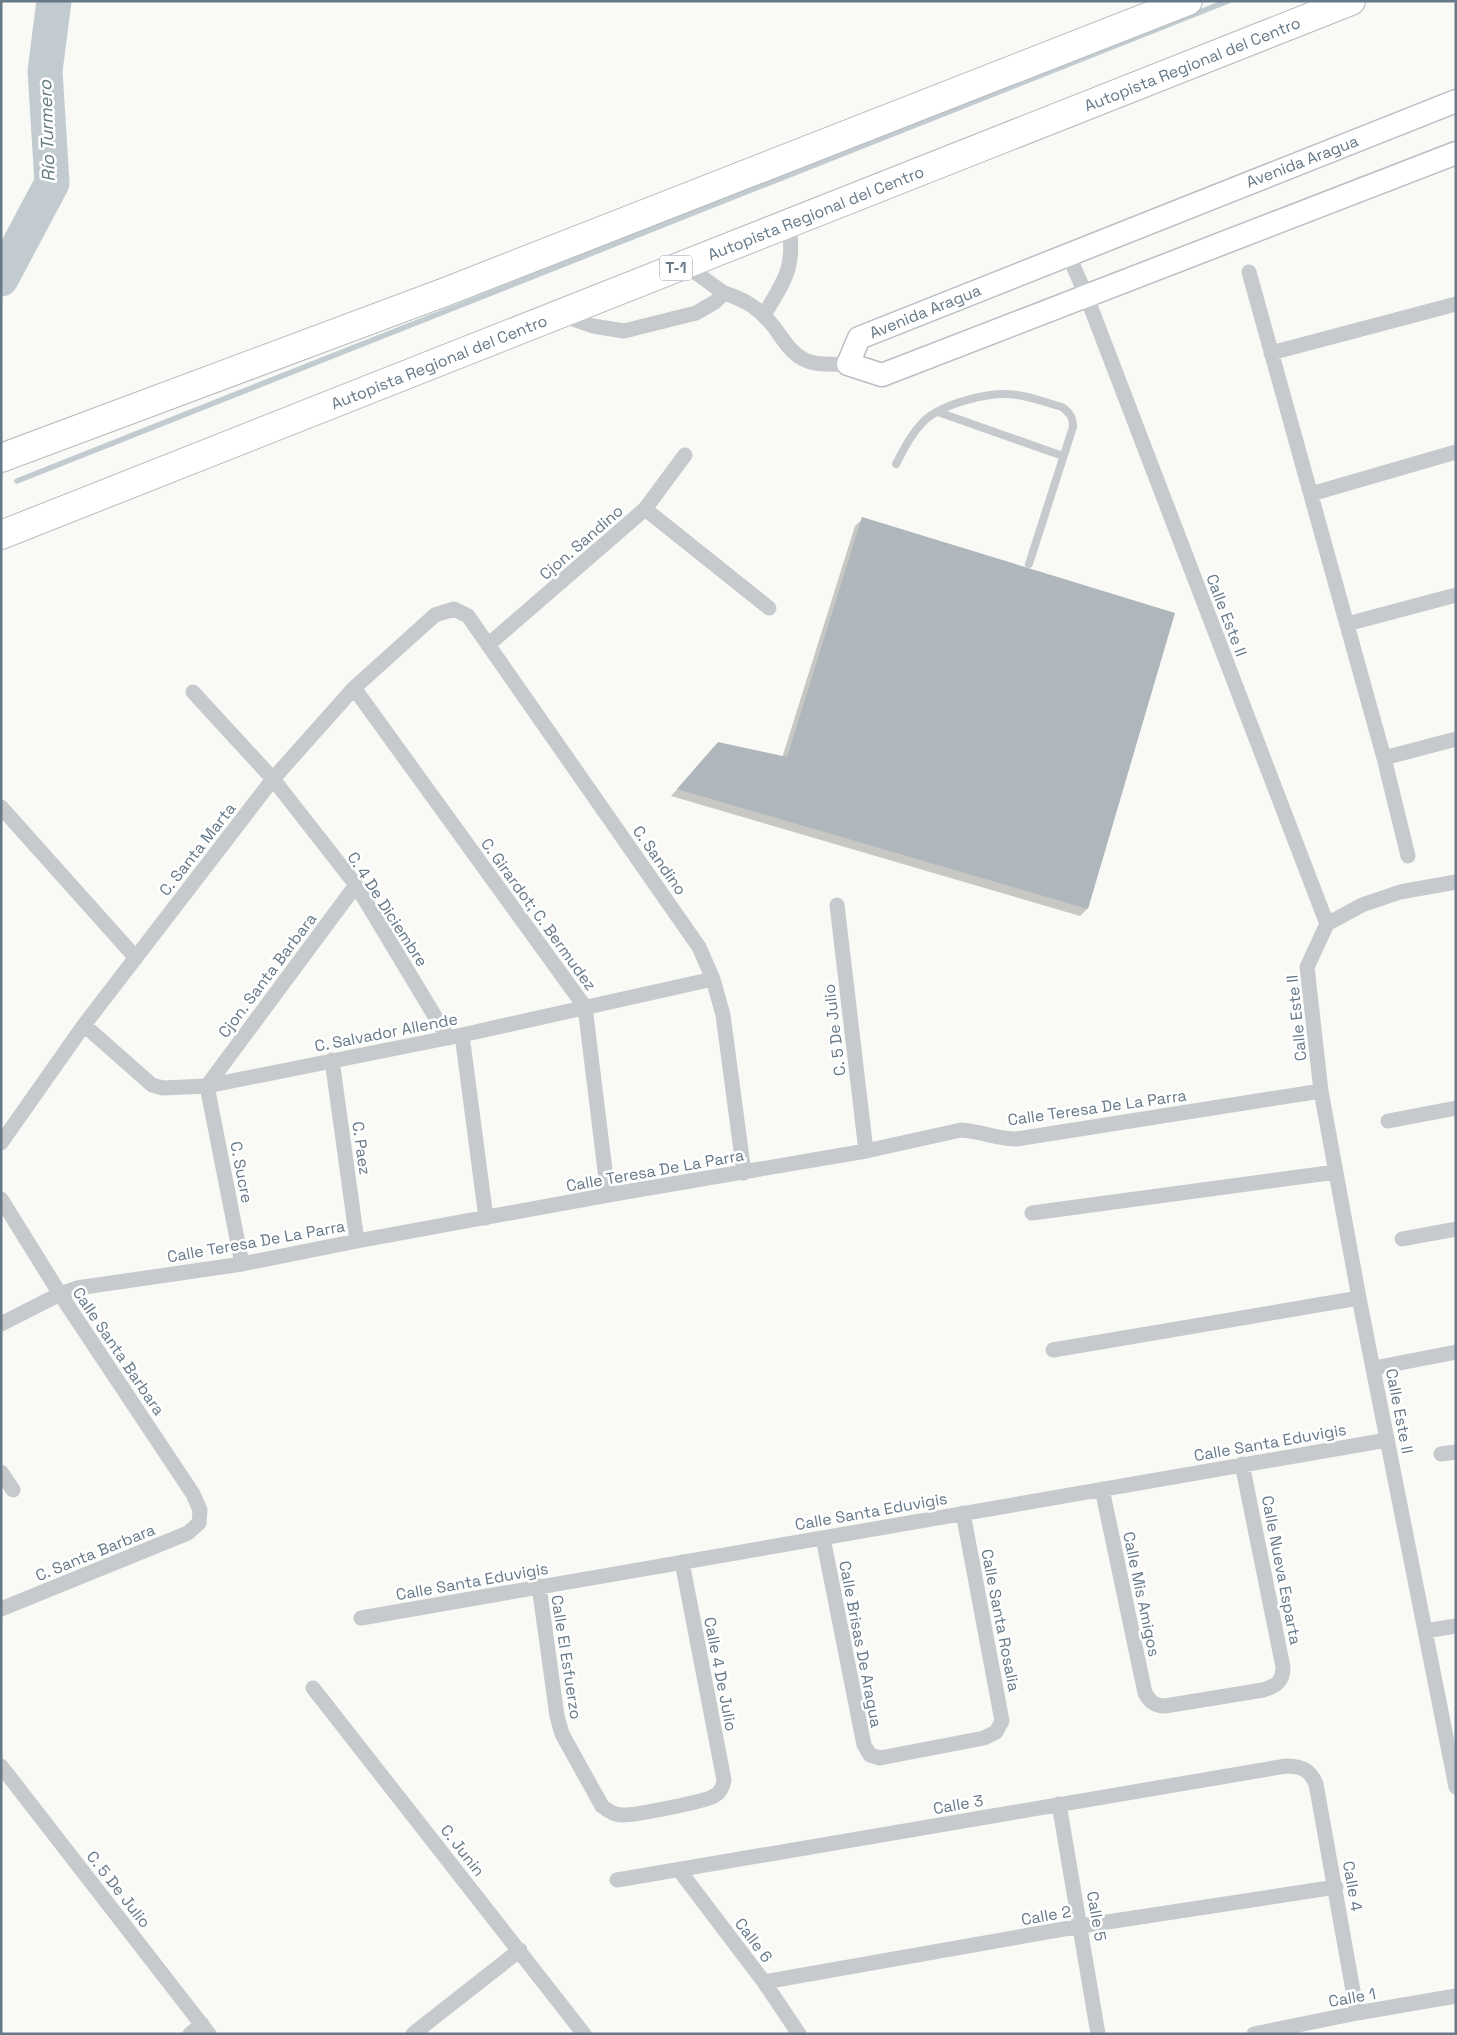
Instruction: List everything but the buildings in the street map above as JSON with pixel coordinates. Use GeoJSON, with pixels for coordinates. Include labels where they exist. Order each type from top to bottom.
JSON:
{"type":"FeatureCollection","features":[{"type":"Feature","properties":{"kind":"highway"},"geometry":{"type":"LineString","coordinates":[[1,458],[445,292],[1188,1]]}},
{"type":"Feature","properties":{"kind":"highway","name":"Autopista Regional del Centro"},"geometry":{"type":"LineString","coordinates":[[1,535],[1351,1]]}},
{"type":"Feature","properties":{"kind":"street","name":"Avenida Aragua"},"geometry":{"type":"LineString","coordinates":[[848,364],[859,338],[1456,101]]}},
{"type":"Feature","properties":{"kind":"street"},"geometry":{"type":"LineString","coordinates":[[685,265],[724,293],[743,300],[764,315],[792,352],[803,360],[817,364],[848,364],[882,375],[1456,153]]}},
{"type":"Feature","properties":{"kind":"street"},"geometry":{"type":"LineString","coordinates":[[764,315],[790,267],[792,254],[789,224]]}},
{"type":"Feature","properties":{"kind":"street","name":"Calle Este II"},"geometry":{"type":"LineString","coordinates":[[1068,254],[1086,295],[1326,924],[1307,966],[1321,1090],[1359,1298],[1456,1787]]}},
{"type":"Feature","properties":{"kind":"street"},"geometry":{"type":"LineString","coordinates":[[1248,272],[1384,758],[1408,856]]}},
{"type":"Feature","properties":{"kind":"street"},"geometry":{"type":"LineString","coordinates":[[559,314],[593,326],[624,332],[696,312],[714,302],[724,293]]}},
{"type":"Feature","properties":{"kind":"street"},"geometry":{"type":"LineString","coordinates":[[1271,353],[1456,304]]}},
{"type":"Feature","properties":{"kind":"street"},"geometry":{"type":"LineString","coordinates":[[1311,494],[1456,452]]}},
{"type":"Feature","properties":{"kind":"street","name":"Cjon. Sandino"},"geometry":{"type":"LineString","coordinates":[[488,645],[645,509],[685,454]]}},
{"type":"Feature","properties":{"kind":"street"},"geometry":{"type":"LineString","coordinates":[[645,509],[769,608]]}},
{"type":"Feature","properties":{"kind":"street"},"geometry":{"type":"LineString","coordinates":[[1347,624],[1456,595]]}},
{"type":"Feature","properties":{"kind":"street","name":"C. Sandino"},"geometry":{"type":"LineString","coordinates":[[454,608],[468,616],[699,947],[713,979],[723,1015],[744,1173]]}},
{"type":"Feature","properties":{"kind":"street","name":"C. Santa Marta"},"geometry":{"type":"LineString","coordinates":[[1,1143],[84,1025],[273,779],[354,688],[436,615],[454,608]]}},
{"type":"Feature","properties":{"kind":"street","name":"C. Girardot; C. Bermudez"},"geometry":{"type":"LineString","coordinates":[[354,688],[585,1006],[608,1195]]}},
{"type":"Feature","properties":{"kind":"street","name":"C. 4 De Diciembre"},"geometry":{"type":"LineString","coordinates":[[193,692],[273,779],[356,885],[455,1036],[486,1218]]}},
{"type":"Feature","properties":{"kind":"street"},"geometry":{"type":"LineString","coordinates":[[1384,758],[1456,739]]}},
{"type":"Feature","properties":{"kind":"street"},"geometry":{"type":"LineString","coordinates":[[1,807],[136,958]]}},
{"type":"Feature","properties":{"kind":"street"},"geometry":{"type":"LineString","coordinates":[[1326,924],[1362,905],[1400,892],[1456,882]]}},
{"type":"Feature","properties":{"kind":"street","name":"Cjon. Santa Barbara"},"geometry":{"type":"LineString","coordinates":[[207,1086],[356,885]]}},
{"type":"Feature","properties":{"kind":"street","name":"C. 5 De Julio"},"geometry":{"type":"LineString","coordinates":[[837,905],[866,1151]]}},
{"type":"Feature","properties":{"kind":"street","name":"C. Salvador Allende"},"geometry":{"type":"LineString","coordinates":[[84,1025],[152,1084],[163,1088],[207,1086],[455,1036],[713,979]]}},
{"type":"Feature","properties":{"kind":"street","name":"C. Paez"},"geometry":{"type":"LineString","coordinates":[[332,1060],[357,1240]]}},
{"type":"Feature","properties":{"kind":"street","name":"C. Sucre"},"geometry":{"type":"LineString","coordinates":[[207,1086],[242,1264]]}},
{"type":"Feature","properties":{"kind":"street","name":"Calle Teresa De La Parra"},"geometry":{"type":"LineString","coordinates":[[1,1324],[60,1294],[77,1288],[242,1264],[357,1240],[866,1151],[961,1130],[973,1130],[998,1139],[1016,1139],[1321,1090]]}},
{"type":"Feature","properties":{"kind":"street"},"geometry":{"type":"LineString","coordinates":[[1388,1121],[1456,1108]]}},
{"type":"Feature","properties":{"kind":"street"},"geometry":{"type":"LineString","coordinates":[[1032,1213],[1336,1172]]}},
{"type":"Feature","properties":{"kind":"street","name":"Calle Santa Barbara"},"geometry":{"type":"LineString","coordinates":[[1,1199],[60,1294],[193,1494],[200,1510],[199,1523]]}},
{"type":"Feature","properties":{"kind":"street"},"geometry":{"type":"LineString","coordinates":[[1402,1239],[1456,1229]]}},
{"type":"Feature","properties":{"kind":"street"},"geometry":{"type":"LineString","coordinates":[[1053,1350],[1359,1298]]}},
{"type":"Feature","properties":{"kind":"street"},"geometry":{"type":"LineString","coordinates":[[1374,1368],[1456,1352]]}},
{"type":"Feature","properties":{"kind":"street","name":"Calle Santa Eduvigis"},"geometry":{"type":"LineString","coordinates":[[361,1618],[1387,1440]]}},
{"type":"Feature","properties":{"kind":"street","name":"Calle Nueva Esparta"},"geometry":{"type":"LineString","coordinates":[[1153,1703],[1165,1706],[1273,1688],[1280,1682],[1283,1675],[1283,1667],[1242,1464]]}},
{"type":"Feature","properties":{"kind":"street"},"geometry":{"type":"LineString","coordinates":[[1,1472],[13,1490]]}},
{"type":"Feature","properties":{"kind":"street","name":"Calle Mis Amigos"},"geometry":{"type":"LineString","coordinates":[[1102,1489],[1144,1693],[1153,1703]]}},
{"type":"Feature","properties":{"kind":"street","name":"Calle Santa Rosalia"},"geometry":{"type":"LineString","coordinates":[[870,1755],[880,1758],[984,1738],[996,1732],[1002,1721],[963,1513]]}},
{"type":"Feature","properties":{"kind":"street","name":"C. Santa Barbara"},"geometry":{"type":"LineString","coordinates":[[1,1609],[188,1533],[199,1523]]}},
{"type":"Feature","properties":{"kind":"street","name":"Calle Brisas De Aragua"},"geometry":{"type":"LineString","coordinates":[[822,1538],[864,1745],[870,1755]]}},
{"type":"Feature","properties":{"kind":"street","name":"Calle 4 De Julio"},"geometry":{"type":"LineString","coordinates":[[607,1811],[625,1816],[707,1799],[719,1792],[724,1780],[682,1562]]}},
{"type":"Feature","properties":{"kind":"street","name":"Calle El Esfuerzo"},"geometry":{"type":"LineString","coordinates":[[539,1586],[557,1716],[562,1734],[596,1798],[607,1811]]}},
{"type":"Feature","properties":{"kind":"street"},"geometry":{"type":"LineString","coordinates":[[1425,1631],[1456,1626]]}},
{"type":"Feature","properties":{"kind":"street","name":"C. Junin"},"geometry":{"type":"LineString","coordinates":[[314,1688],[584,2034]]}},
{"type":"Feature","properties":{"kind":"street","name":"C. 5 De Julio"},"geometry":{"type":"LineString","coordinates":[[1,1766],[205,2029]]}},
{"type":"Feature","properties":{"kind":"street","name":"Calle 3"},"geometry":{"type":"LineString","coordinates":[[617,1880],[1286,1766],[1298,1766],[1305,1769]]}},
{"type":"Feature","properties":{"kind":"street","name":"Calle 4"},"geometry":{"type":"LineString","coordinates":[[1305,1769],[1312,1775],[1316,1784],[1336,1887],[1357,2013]]}},
{"type":"Feature","properties":{"kind":"street","name":"Calle 5"},"geometry":{"type":"LineString","coordinates":[[1059,1804],[1098,2034]]}},
{"type":"Feature","properties":{"kind":"street","name":"Calle 6"},"geometry":{"type":"LineString","coordinates":[[679,1870],[764,1982],[800,2034]]}},
{"type":"Feature","properties":{"kind":"street","name":"Calle 2"},"geometry":{"type":"LineString","coordinates":[[764,1982],[1081,1926],[1336,1887]]}},
{"type":"Feature","properties":{"kind":"street"},"geometry":{"type":"LineString","coordinates":[[413,2034],[520,1950]]}},
{"type":"Feature","properties":{"kind":"street","name":"Calle 1"},"geometry":{"type":"LineString","coordinates":[[1254,2034],[1357,2013],[1456,1996]]}},
{"type":"Feature","properties":{"kind":"street"},"geometry":{"type":"LineString","coordinates":[[190,2034],[205,2029]]}},
{"type":"Feature","properties":{"kind":"lane"},"geometry":{"type":"LineString","coordinates":[[896,464],[910,437],[924,420],[963,402],[989,394],[1018,395],[1062,407],[1068,411],[1073,419],[1073,427],[1028,564]]}},
{"type":"Feature","properties":{"kind":"lane"},"geometry":{"type":"LineString","coordinates":[[938,412],[1063,456]]}},
{"type":"Feature","properties":{"kind":"waterway","name":"Río Turmero"},"geometry":{"type":"LineString","coordinates":[[1,279],[52,183],[45,71],[54,1]]}},
{"type":"Feature","properties":{"kind":"waterway"},"geometry":{"type":"LineString","coordinates":[[17,481],[1228,1]]}}]}
